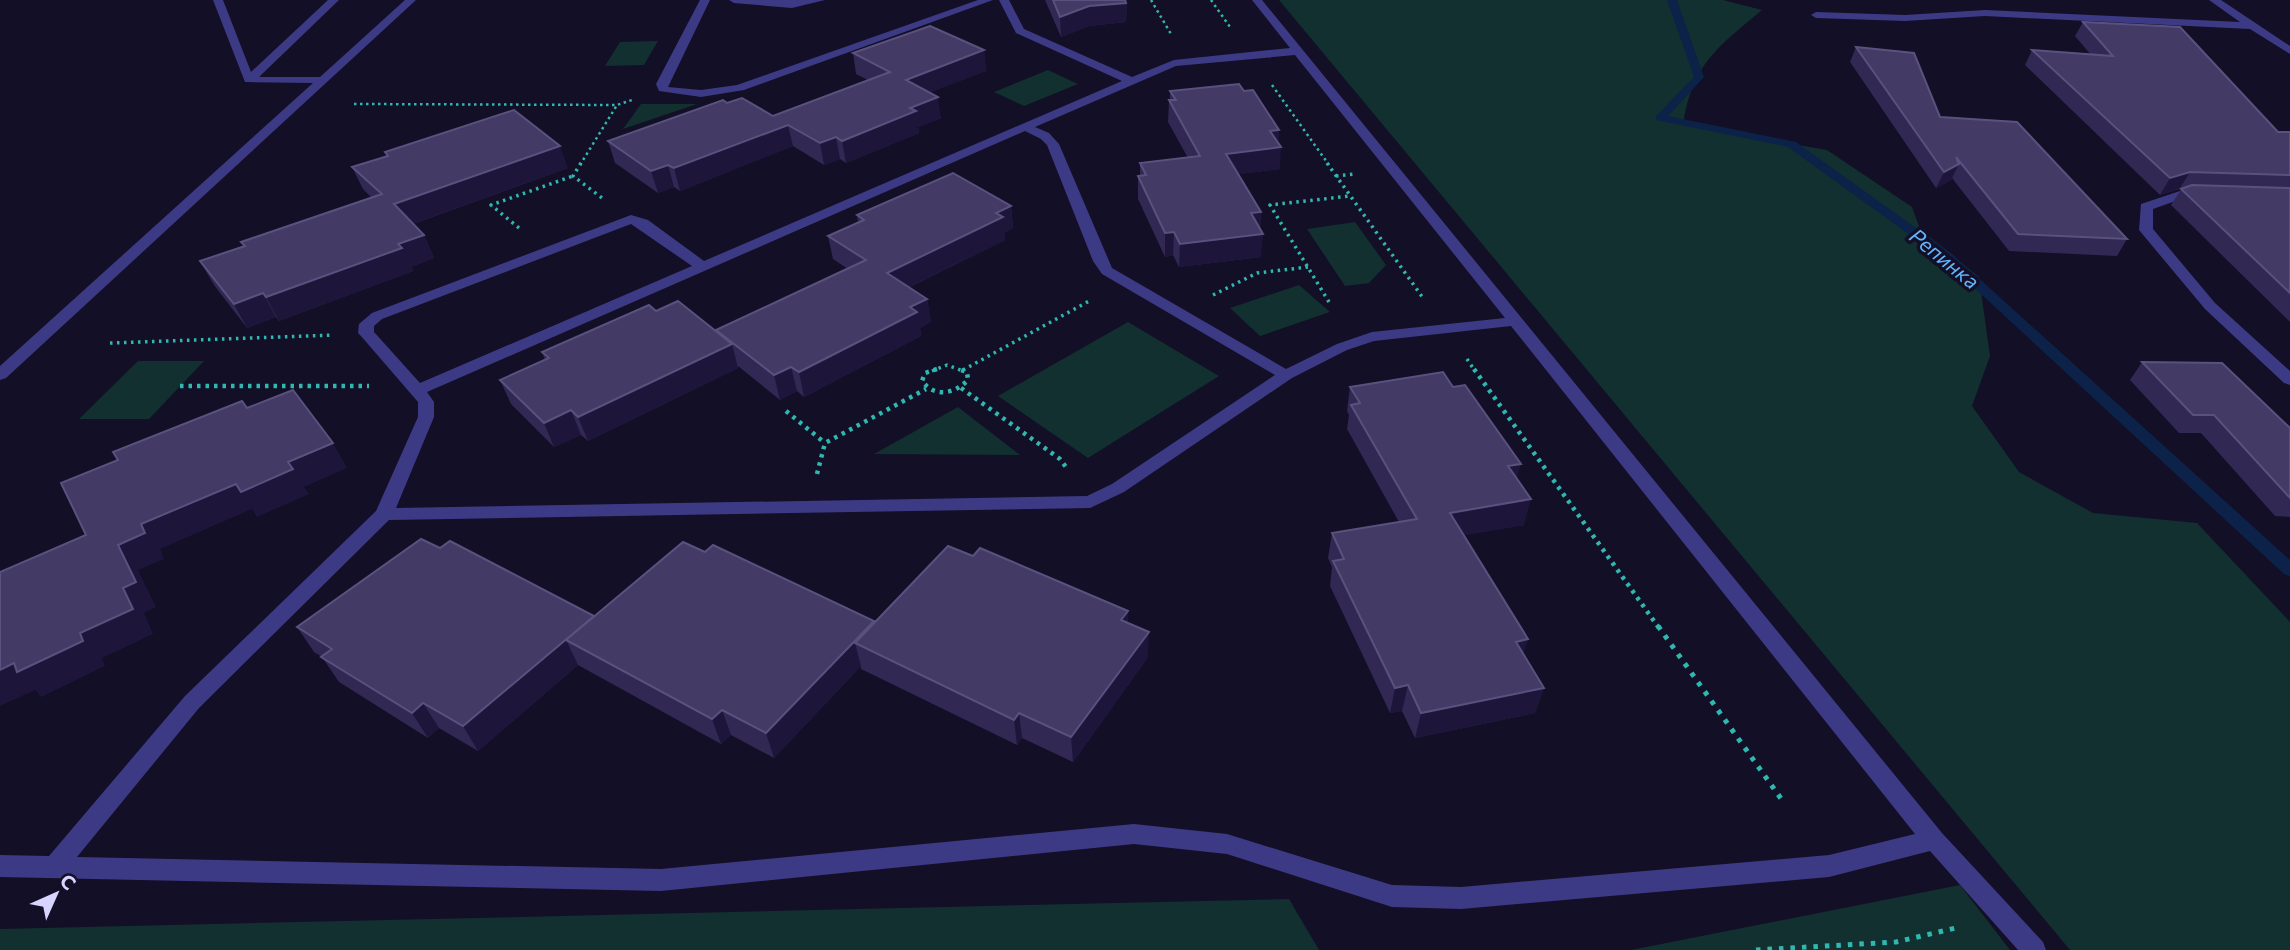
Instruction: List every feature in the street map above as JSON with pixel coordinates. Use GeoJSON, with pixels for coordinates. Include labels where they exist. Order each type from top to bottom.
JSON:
{"type":"FeatureCollection","features":[{"type":"Feature","properties":{"kind":"street"},"geometry":{"type":"LineString","coordinates":[[218,0],[249,80]]}},
{"type":"Feature","properties":{"kind":"street"},"geometry":{"type":"LineString","coordinates":[[249,80],[334,0]]}},
{"type":"Feature","properties":{"kind":"street"},"geometry":{"type":"LineString","coordinates":[[0,375],[411,0]]}},
{"type":"Feature","properties":{"kind":"street"},"geometry":{"type":"LineString","coordinates":[[705,0],[662,84],[663,89],[674,93],[713,93],[740,88],[988,0]]}},
{"type":"Feature","properties":{"kind":"street"},"geometry":{"type":"LineString","coordinates":[[734,0],[792,5],[820,0]]}},
{"type":"Feature","properties":{"kind":"street"},"geometry":{"type":"LineString","coordinates":[[1004,0],[1020,31],[1131,81]]}},
{"type":"Feature","properties":{"kind":"street"},"geometry":{"type":"LineString","coordinates":[[1257,0],[1934,840],[2034,950]]}},
{"type":"Feature","properties":{"kind":"street"},"geometry":{"type":"LineString","coordinates":[[2214,0],[2290,51]]}},
{"type":"Feature","properties":{"kind":"street"},"geometry":{"type":"LineString","coordinates":[[1816,15],[1905,18],[1985,13],[2250,26]]}},
{"type":"Feature","properties":{"kind":"street"},"geometry":{"type":"LineString","coordinates":[[418,390],[1174,63],[1298,51]]}},
{"type":"Feature","properties":{"kind":"street"},"geometry":{"type":"LineString","coordinates":[[249,80],[324,80]]}},
{"type":"Feature","properties":{"kind":"street"},"geometry":{"type":"LineString","coordinates":[[1025,127],[1050,140],[1100,261],[1124,283],[1286,376]]}},
{"type":"Feature","properties":{"kind":"street"},"geometry":{"type":"LineString","coordinates":[[2208,195],[2180,195],[2146,207],[2146,230],[2210,306],[2290,380]]}},
{"type":"Feature","properties":{"kind":"street"},"geometry":{"type":"LineString","coordinates":[[56,865],[192,702],[384,514],[426,417],[426,401],[366,332],[367,324],[377,316],[631,219],[643,223],[703,267]]}},
{"type":"Feature","properties":{"kind":"street"},"geometry":{"type":"LineString","coordinates":[[384,514],[1090,502],[1118,488],[1315,359],[1372,337],[1516,321]]}},
{"type":"Feature","properties":{"kind":"street"},"geometry":{"type":"LineString","coordinates":[[0,866],[56,865],[661,880],[1134,835],[1227,844],[1392,897],[1461,898],[1829,866],[1934,840]]}},
{"type":"Feature","properties":{"kind":"path"},"geometry":{"type":"LineString","coordinates":[[1211,0],[1782,800]]}},
{"type":"Feature","properties":{"kind":"path"},"geometry":{"type":"LineString","coordinates":[[355,104],[617,104],[663,89]]}},
{"type":"Feature","properties":{"kind":"path"},"geometry":{"type":"LineString","coordinates":[[545,250],[491,205],[573,176],[617,104]]}},
{"type":"Feature","properties":{"kind":"path"},"geometry":{"type":"LineString","coordinates":[[1336,176],[1347,175]]}},
{"type":"Feature","properties":{"kind":"path"},"geometry":{"type":"LineString","coordinates":[[573,176],[631,219]]}},
{"type":"Feature","properties":{"kind":"path"},"geometry":{"type":"LineString","coordinates":[[1329,302],[1270,205],[1350,196]]}},
{"type":"Feature","properties":{"kind":"path"},"geometry":{"type":"LineString","coordinates":[[1176,313],[1257,273],[1308,267]]}},
{"type":"Feature","properties":{"kind":"path"},"geometry":{"type":"LineString","coordinates":[[926,389],[922,382],[925,373],[934,367],[947,365],[963,370],[1124,283]]}},
{"type":"Feature","properties":{"kind":"path"},"geometry":{"type":"LineString","coordinates":[[110,343],[329,337],[367,324]]}},
{"type":"Feature","properties":{"kind":"path"},"geometry":{"type":"LineString","coordinates":[[807,508],[825,443],[926,389],[950,392],[961,388],[968,380],[963,370]]}},
{"type":"Feature","properties":{"kind":"path"},"geometry":{"type":"LineString","coordinates":[[180,386],[372,386]]}},
{"type":"Feature","properties":{"kind":"path"},"geometry":{"type":"LineString","coordinates":[[961,388],[1060,458],[1090,502]]}},
{"type":"Feature","properties":{"kind":"path"},"geometry":{"type":"LineString","coordinates":[[786,411],[825,443]]}},
{"type":"Feature","properties":{"kind":"path"},"geometry":{"type":"LineString","coordinates":[[1756,950],[1896,942],[2004,917]]}},
{"type":"Feature","properties":{"kind":"green space"},"geometry":{"type":"Polygon","coordinates":[[[1279,0],[1723,0],[1762,10],[1709,58],[1693,86],[1683,125],[1827,150],[1912,207],[1920,229],[1979,277],[1990,356],[1972,406],[2019,472],[2093,513],[2197,523],[2290,622],[2290,950],[2070,950],[1279,0]]]}},
{"type":"Feature","properties":{"kind":"green space"},"geometry":{"type":"Polygon","coordinates":[[[658,41],[644,65],[605,66],[620,42],[658,41]]]}},
{"type":"Feature","properties":{"kind":"green space"},"geometry":{"type":"Polygon","coordinates":[[[1048,70],[1078,84],[1024,106],[994,92],[1048,70]]]}},
{"type":"Feature","properties":{"kind":"green space"},"geometry":{"type":"Polygon","coordinates":[[[641,104],[697,104],[623,129],[641,104]]]}},
{"type":"Feature","properties":{"kind":"green space"},"geometry":{"type":"Polygon","coordinates":[[[1355,222],[1386,265],[1369,283],[1345,286],[1307,229],[1355,222]]]}},
{"type":"Feature","properties":{"kind":"green space"},"geometry":{"type":"Polygon","coordinates":[[[1299,285],[1330,312],[1260,336],[1230,308],[1299,285]]]}},
{"type":"Feature","properties":{"kind":"green space"},"geometry":{"type":"Polygon","coordinates":[[[1128,322],[1219,376],[1088,458],[998,396],[1128,322]]]}},
{"type":"Feature","properties":{"kind":"green space"},"geometry":{"type":"Polygon","coordinates":[[[138,361],[204,361],[149,419],[79,419],[138,361]]]}},
{"type":"Feature","properties":{"kind":"green space"},"geometry":{"type":"Polygon","coordinates":[[[958,407],[1020,455],[874,454],[958,407]]]}},
{"type":"Feature","properties":{"kind":"green space"},"geometry":{"type":"Polygon","coordinates":[[[1960,885],[2010,950],[1631,950],[1960,885]]]}},
{"type":"Feature","properties":{"kind":"green space"},"geometry":{"type":"Polygon","coordinates":[[[1289,899],[1319,950],[0,950],[0,929],[1289,899]]]}},
{"type":"Feature","properties":{"kind":"building"},"geometry":{"type":"Polygon","coordinates":[[[1053,0],[1125,0],[1126,3],[1089,6],[1060,17],[1053,0]]]}},
{"type":"Feature","properties":{"kind":"building"},"geometry":{"type":"Polygon","coordinates":[[[2083,22],[2180,27],[2278,132],[2290,132],[2290,175],[2190,172],[2170,178],[2032,50],[2113,56],[2083,22]]]}},
{"type":"Feature","properties":{"kind":"building"},"geometry":{"type":"Polygon","coordinates":[[[930,26],[984,50],[906,80],[938,97],[910,108],[916,111],[842,141],[836,137],[820,143],[788,125],[674,168],[668,165],[651,171],[608,141],[723,100],[727,103],[742,98],[773,116],[890,72],[853,53],[930,26]]]}},
{"type":"Feature","properties":{"kind":"building"},"geometry":{"type":"Polygon","coordinates":[[[1856,47],[1914,53],[1940,117],[2017,122],[2127,239],[2018,234],[1956,157],[1959,164],[1944,172],[1856,47]]]}},
{"type":"Feature","properties":{"kind":"building"},"geometry":{"type":"Polygon","coordinates":[[[1239,84],[1244,91],[1253,90],[1279,130],[1270,131],[1281,147],[1226,154],[1261,212],[1251,213],[1263,234],[1180,244],[1174,232],[1165,233],[1138,176],[1146,175],[1140,163],[1200,156],[1169,100],[1176,100],[1170,91],[1239,84]]]}},
{"type":"Feature","properties":{"kind":"building"},"geometry":{"type":"Polygon","coordinates":[[[514,110],[560,146],[394,204],[424,235],[398,244],[402,248],[266,297],[263,293],[234,304],[200,261],[245,246],[241,242],[382,194],[352,167],[388,156],[385,152],[514,110]]]}},
{"type":"Feature","properties":{"kind":"building"},"geometry":{"type":"Polygon","coordinates":[[[953,173],[1011,206],[996,213],[1003,217],[887,273],[927,299],[910,307],[917,312],[799,372],[791,367],[774,375],[716,330],[866,260],[828,236],[864,220],[857,215],[953,173]]]}},
{"type":"Feature","properties":{"kind":"building"},"geometry":{"type":"Polygon","coordinates":[[[2192,185],[2290,188],[2290,293],[2181,189],[2192,185]]]}},
{"type":"Feature","properties":{"kind":"building"},"geometry":{"type":"Polygon","coordinates":[[[678,301],[732,344],[578,417],[571,410],[544,423],[500,380],[549,358],[542,352],[649,305],[656,311],[678,301]]]}},
{"type":"Feature","properties":{"kind":"building"},"geometry":{"type":"Polygon","coordinates":[[[2142,362],[2222,363],[2290,428],[2290,498],[2214,415],[2193,415],[2142,362]]]}},
{"type":"Feature","properties":{"kind":"building"},"geometry":{"type":"Polygon","coordinates":[[[1443,372],[1453,387],[1465,385],[1521,464],[1508,466],[1531,499],[1450,513],[1528,639],[1516,642],[1544,688],[1421,713],[1408,685],[1395,688],[1333,561],[1344,559],[1332,533],[1417,519],[1351,405],[1360,403],[1350,387],[1443,372]]]}},
{"type":"Feature","properties":{"kind":"building"},"geometry":{"type":"Polygon","coordinates":[[[293,390],[333,443],[288,462],[293,469],[241,492],[236,484],[141,524],[145,533],[118,545],[136,582],[123,588],[133,609],[80,633],[83,641],[17,672],[14,663],[0,670],[0,572],[86,535],[61,483],[118,460],[113,452],[242,401],[247,408],[293,390]]]}},
{"type":"Feature","properties":{"kind":"building"},"geometry":{"type":"Polygon","coordinates":[[[421,539],[440,548],[450,541],[594,616],[463,726],[423,703],[412,713],[321,657],[332,649],[297,627],[421,539]]]}},
{"type":"Feature","properties":{"kind":"building"},"geometry":{"type":"Polygon","coordinates":[[[683,542],[705,552],[713,545],[874,621],[766,733],[722,710],[712,719],[566,640],[683,542]]]}},
{"type":"Feature","properties":{"kind":"building"},"geometry":{"type":"Polygon","coordinates":[[[948,546],[973,556],[980,548],[1128,611],[1121,620],[1149,632],[1071,737],[1019,713],[1014,720],[855,643],[948,546]]]}},
{"type":"Feature","properties":{"kind":"waterway","name":"Репинка"},"geometry":{"type":"LineString","coordinates":[[1672,0],[1699,77],[1660,118],[1792,144],[1947,256],[2290,570]]}}]}
